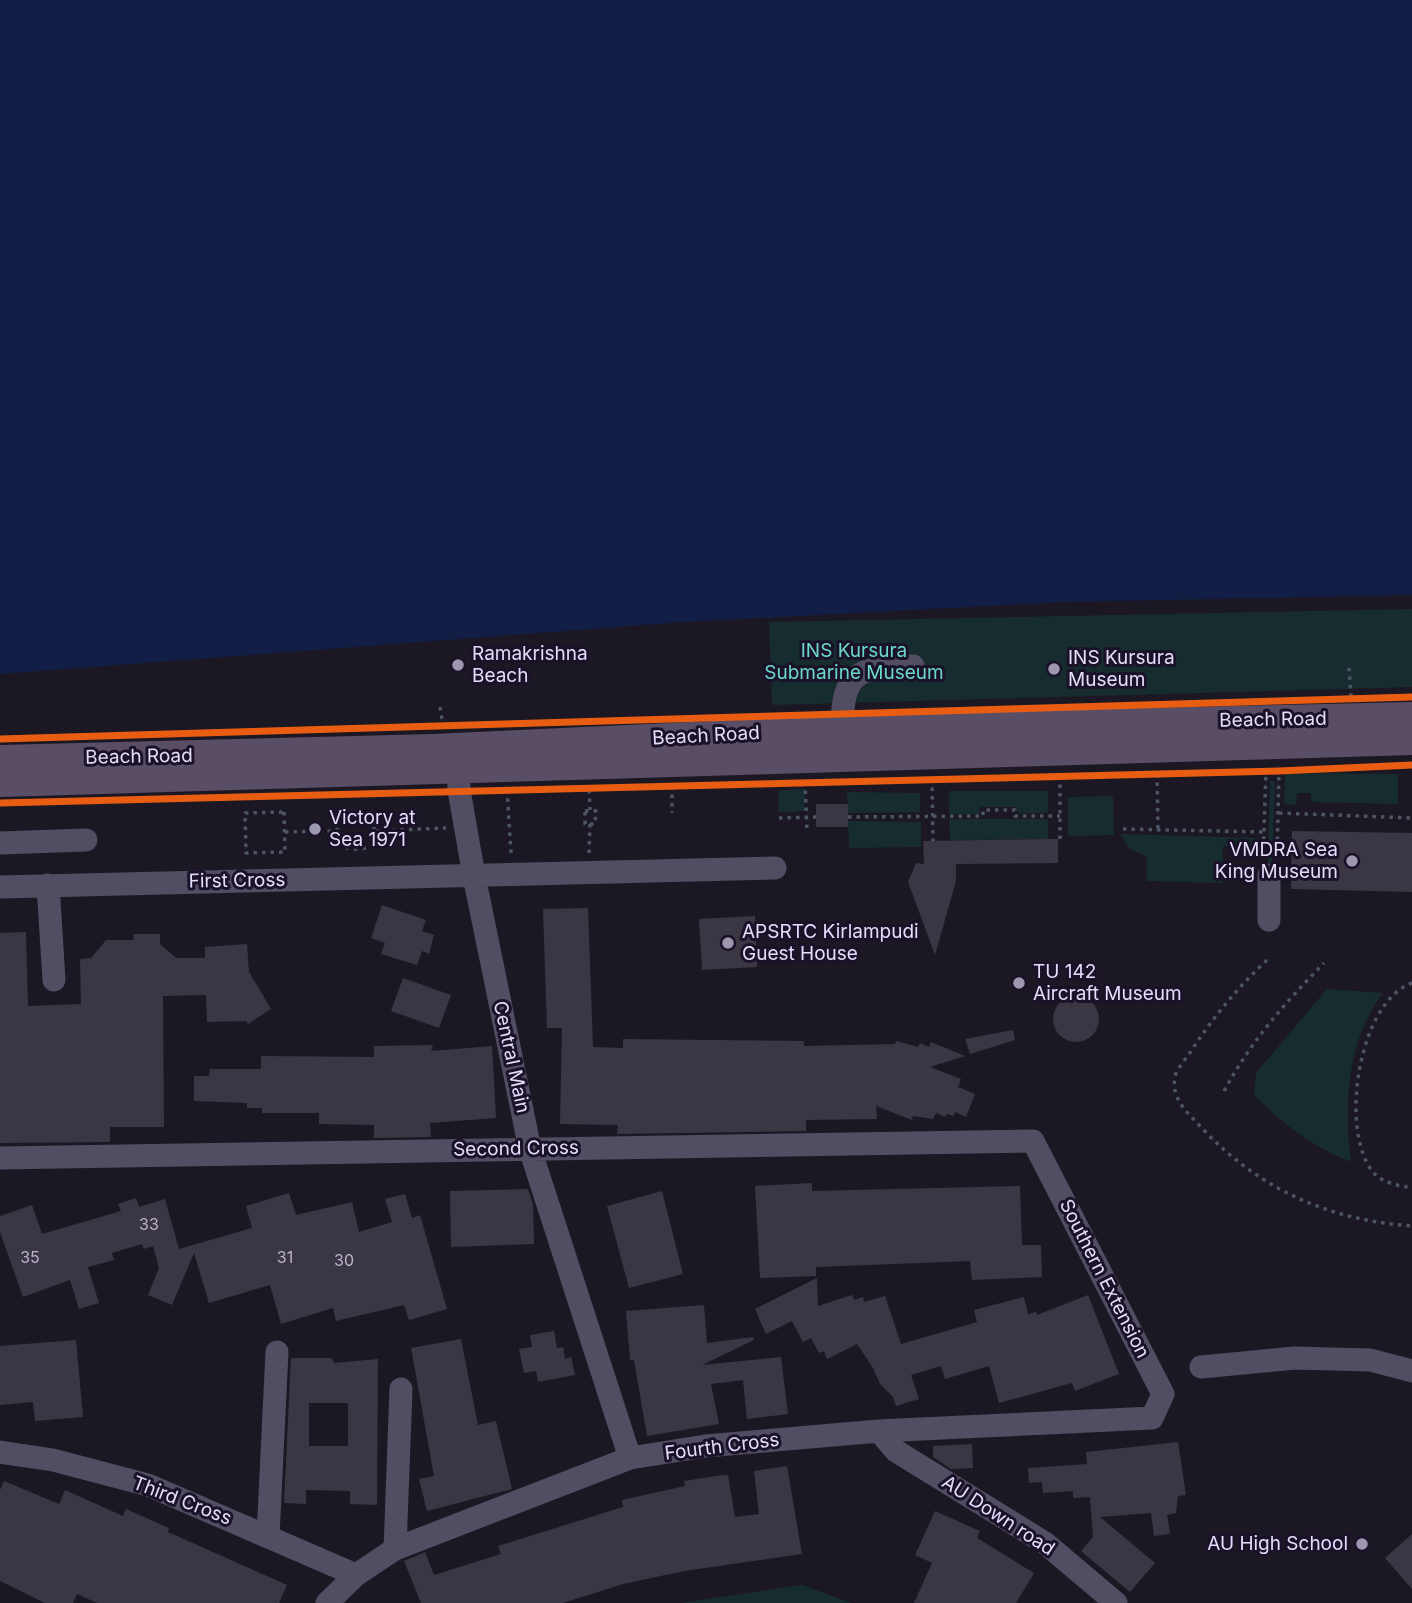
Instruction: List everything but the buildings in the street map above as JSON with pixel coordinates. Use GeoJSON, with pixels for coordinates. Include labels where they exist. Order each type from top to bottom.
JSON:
{"type":"FeatureCollection","features":[{"type":"Feature","properties":{"kind":"main road","name":"Beach Road"},"geometry":{"type":"LineString","coordinates":[[0,782],[842,730],[1412,717]]}},
{"type":"Feature","properties":{"kind":"main road","name":"Beach Road"},"geometry":{"type":"LineString","coordinates":[[0,760],[1412,740]]}},
{"type":"Feature","properties":{"kind":"street"},"geometry":{"type":"LineString","coordinates":[[842,730],[842,701],[847,687],[858,674],[883,666],[913,666]]}},
{"type":"Feature","properties":{"kind":"street","name":"Central Main"},"geometry":{"type":"LineString","coordinates":[[455,753],[474,876],[530,1149],[630,1458]]}},
{"type":"Feature","properties":{"kind":"street"},"geometry":{"type":"LineString","coordinates":[[0,843],[86,840]]}},
{"type":"Feature","properties":{"kind":"street"},"geometry":{"type":"LineString","coordinates":[[1269,920],[1270,867]]}},
{"type":"Feature","properties":{"kind":"street","name":"First Cross"},"geometry":{"type":"LineString","coordinates":[[0,887],[775,869]]}},
{"type":"Feature","properties":{"kind":"street"},"geometry":{"type":"LineString","coordinates":[[48,885],[54,980]]}},
{"type":"Feature","properties":{"kind":"street","name":"Second Cross"},"geometry":{"type":"LineString","coordinates":[[0,1158],[1033,1141]]}},
{"type":"Feature","properties":{"kind":"street","name":"Southern Extension"},"geometry":{"type":"LineString","coordinates":[[1033,1141],[1163,1394],[1152,1418]]}},
{"type":"Feature","properties":{"kind":"street"},"geometry":{"type":"LineString","coordinates":[[268,1536],[277,1352]]}},
{"type":"Feature","properties":{"kind":"street"},"geometry":{"type":"LineString","coordinates":[[1201,1367],[1295,1358],[1370,1360],[1412,1371]]}},
{"type":"Feature","properties":{"kind":"street"},"geometry":{"type":"LineString","coordinates":[[395,1549],[401,1389]]}},
{"type":"Feature","properties":{"kind":"street","name":"Fourth Cross"},"geometry":{"type":"LineString","coordinates":[[327,1603],[356,1575],[395,1549],[630,1458],[706,1446],[878,1431],[1152,1418]]}},
{"type":"Feature","properties":{"kind":"street","name":"AU Down road"},"geometry":{"type":"LineString","coordinates":[[878,1431],[897,1451],[1045,1543],[1116,1603]]}},
{"type":"Feature","properties":{"kind":"street","name":"Third Cross"},"geometry":{"type":"LineString","coordinates":[[0,1452],[53,1460],[148,1485],[356,1575]]}},
{"type":"Feature","properties":{"kind":"path"},"geometry":{"type":"LineString","coordinates":[[1349,668],[1351,698]]}},
{"type":"Feature","properties":{"kind":"path"},"geometry":{"type":"LineString","coordinates":[[1338,699],[1363,698]]}},
{"type":"Feature","properties":{"kind":"path"},"geometry":{"type":"LineString","coordinates":[[440,707],[455,753]]}},
{"type":"Feature","properties":{"kind":"path"},"geometry":{"type":"LineString","coordinates":[[433,728],[455,753],[507,789],[521,789]]}},
{"type":"Feature","properties":{"kind":"path"},"geometry":{"type":"LineString","coordinates":[[1266,771],[1264,831],[1270,867]]}},
{"type":"Feature","properties":{"kind":"path"},"geometry":{"type":"LineString","coordinates":[[1270,867],[1279,813],[1279,771]]}},
{"type":"Feature","properties":{"kind":"path"},"geometry":{"type":"LineString","coordinates":[[1252,772],[1293,771]]}},
{"type":"Feature","properties":{"kind":"path"},"geometry":{"type":"LineString","coordinates":[[1143,774],[1171,774]]}},
{"type":"Feature","properties":{"kind":"path"},"geometry":{"type":"LineString","coordinates":[[1157,774],[1158,830]]}},
{"type":"Feature","properties":{"kind":"path"},"geometry":{"type":"LineString","coordinates":[[1047,776],[1074,775]]}},
{"type":"Feature","properties":{"kind":"path"},"geometry":{"type":"LineString","coordinates":[[1060,776],[1060,839]]}},
{"type":"Feature","properties":{"kind":"path"},"geometry":{"type":"LineString","coordinates":[[920,779],[946,778]]}},
{"type":"Feature","properties":{"kind":"path"},"geometry":{"type":"LineString","coordinates":[[932,779],[933,841]]}},
{"type":"Feature","properties":{"kind":"path"},"geometry":{"type":"LineString","coordinates":[[792,782],[818,782]]}},
{"type":"Feature","properties":{"kind":"path"},"geometry":{"type":"LineString","coordinates":[[806,782],[807,832]]}},
{"type":"Feature","properties":{"kind":"path"},"geometry":{"type":"LineString","coordinates":[[660,786],[685,785]]}},
{"type":"Feature","properties":{"kind":"path"},"geometry":{"type":"LineString","coordinates":[[672,786],[672,813]]}},
{"type":"Feature","properties":{"kind":"path"},"geometry":{"type":"LineString","coordinates":[[576,788],[600,788]]}},
{"type":"Feature","properties":{"kind":"path"},"geometry":{"type":"LineString","coordinates":[[589,788],[590,811],[585,811],[585,824],[590,824],[589,853]]}},
{"type":"Feature","properties":{"kind":"path"},"geometry":{"type":"LineString","coordinates":[[507,789],[511,853],[524,853]]}},
{"type":"Feature","properties":{"kind":"path"},"geometry":{"type":"LineString","coordinates":[[848,817],[983,816],[983,810],[1015,810],[1015,816],[1060,816]]}},
{"type":"Feature","properties":{"kind":"path"},"geometry":{"type":"LineString","coordinates":[[345,811],[375,815],[375,831],[373,845],[366,849],[344,848],[337,844],[337,815],[345,811]]}},
{"type":"Feature","properties":{"kind":"path"},"geometry":{"type":"LineString","coordinates":[[284,812],[285,832],[285,852],[246,853],[245,813],[284,812]]}},
{"type":"Feature","properties":{"kind":"path"},"geometry":{"type":"LineString","coordinates":[[1279,813],[1412,818]]}},
{"type":"Feature","properties":{"kind":"path"},"geometry":{"type":"LineString","coordinates":[[779,818],[816,817]]}},
{"type":"Feature","properties":{"kind":"path"},"geometry":{"type":"LineString","coordinates":[[375,831],[466,827]]}},
{"type":"Feature","properties":{"kind":"path"},"geometry":{"type":"LineString","coordinates":[[1123,829],[1264,831]]}},
{"type":"Feature","properties":{"kind":"path"},"geometry":{"type":"LineString","coordinates":[[285,832],[336,831]]}},
{"type":"Feature","properties":{"kind":"path"},"geometry":{"type":"LineString","coordinates":[[576,853],[601,853]]}},
{"type":"Feature","properties":{"kind":"path"},"geometry":{"type":"LineString","coordinates":[[1267,960],[1236,988],[1175,1076],[1176,1100],[1225,1153],[1279,1189],[1320,1208],[1368,1223],[1412,1226]]}},
{"type":"Feature","properties":{"kind":"path"},"geometry":{"type":"LineString","coordinates":[[1224,1091],[1247,1050],[1278,1010],[1324,963]]}},
{"type":"Feature","properties":{"kind":"path"},"geometry":{"type":"LineString","coordinates":[[1412,983],[1385,1004],[1369,1030],[1357,1089],[1355,1121],[1371,1171],[1384,1182],[1412,1188]]}},
{"type":"Feature","properties":{"kind":"green space","name":"INS Kursura Submarine Museum"},"geometry":{"type":"Polygon","coordinates":[[[1412,609],[1412,687],[772,705],[769,622],[1412,609]]]}},
{"type":"Feature","properties":{"kind":"green space"},"geometry":{"type":"Polygon","coordinates":[[[1285,773],[1398,774],[1398,804],[1311,802],[1311,793],[1297,793],[1296,805],[1284,804],[1285,773]]]}},
{"type":"Feature","properties":{"kind":"green space"},"geometry":{"type":"Polygon","coordinates":[[[1270,781],[1275,781],[1272,869],[1268,869],[1270,781]]]}},
{"type":"Feature","properties":{"kind":"green space"},"geometry":{"type":"Polygon","coordinates":[[[806,789],[804,811],[778,812],[779,790],[806,789]]]}},
{"type":"Feature","properties":{"kind":"green space"},"geometry":{"type":"Polygon","coordinates":[[[949,791],[1048,791],[1048,813],[1018,813],[1017,807],[980,807],[979,814],[949,814],[949,791]]]}},
{"type":"Feature","properties":{"kind":"green space"},"geometry":{"type":"Polygon","coordinates":[[[847,792],[920,793],[920,812],[848,813],[847,792]]]}},
{"type":"Feature","properties":{"kind":"green space"},"geometry":{"type":"Polygon","coordinates":[[[1113,796],[1114,835],[1068,836],[1068,797],[1113,796]]]}},
{"type":"Feature","properties":{"kind":"green space"},"geometry":{"type":"Polygon","coordinates":[[[949,819],[1048,819],[1048,839],[950,840],[949,819]]]}},
{"type":"Feature","properties":{"kind":"green space"},"geometry":{"type":"Polygon","coordinates":[[[848,821],[921,822],[921,847],[849,848],[848,821]]]}},
{"type":"Feature","properties":{"kind":"green space"},"geometry":{"type":"Polygon","coordinates":[[[1120,834],[1256,838],[1256,847],[1223,846],[1222,883],[1147,881],[1147,857],[1129,848],[1120,834]]]}},
{"type":"Feature","properties":{"kind":"green space"},"geometry":{"type":"Polygon","coordinates":[[[1327,989],[1383,993],[1361,1032],[1350,1074],[1348,1118],[1351,1162],[1299,1134],[1254,1095],[1256,1073],[1327,989]]]}},
{"type":"Feature","properties":{"kind":"green space"},"geometry":{"type":"Polygon","coordinates":[[[802,1585],[852,1603],[680,1603],[802,1585]]]}},
{"type":"Feature","properties":{"kind":"water"},"geometry":{"type":"Polygon","coordinates":[[[0,0],[1412,0],[1412,595],[1065,602],[684,622],[0,674],[0,0]]]}},
{"type":"Feature","properties":{"kind":"cycle path"},"geometry":{"type":"LineString","coordinates":[[0,739],[1412,697]]}},
{"type":"Feature","properties":{"kind":"cycle path"},"geometry":{"type":"LineString","coordinates":[[0,803],[1279,771],[1412,765]]}},
{"type":"Feature","properties":{"kind":"place","name":"Ramakrishna Beach"},"geometry":{"type":"Point","coordinates":[458,665]}},
{"type":"Feature","properties":{"kind":"place","name":"INS Kursura Museum"},"geometry":{"type":"Point","coordinates":[1054,669]}},
{"type":"Feature","properties":{"kind":"place","name":"Victory at Sea 1971"},"geometry":{"type":"Point","coordinates":[315,829]}},
{"type":"Feature","properties":{"kind":"place","name":"VMDRA Sea King Museum"},"geometry":{"type":"Point","coordinates":[1352,861]}},
{"type":"Feature","properties":{"kind":"place","name":"APSRTC Kirlampudi Guest House"},"geometry":{"type":"Point","coordinates":[728,943]}},
{"type":"Feature","properties":{"kind":"place","name":"TU 142 Aircraft Museum"},"geometry":{"type":"Point","coordinates":[1019,983]}},
{"type":"Feature","properties":{"kind":"place","name":"AU High School"},"geometry":{"type":"Point","coordinates":[1362,1544]}}]}
